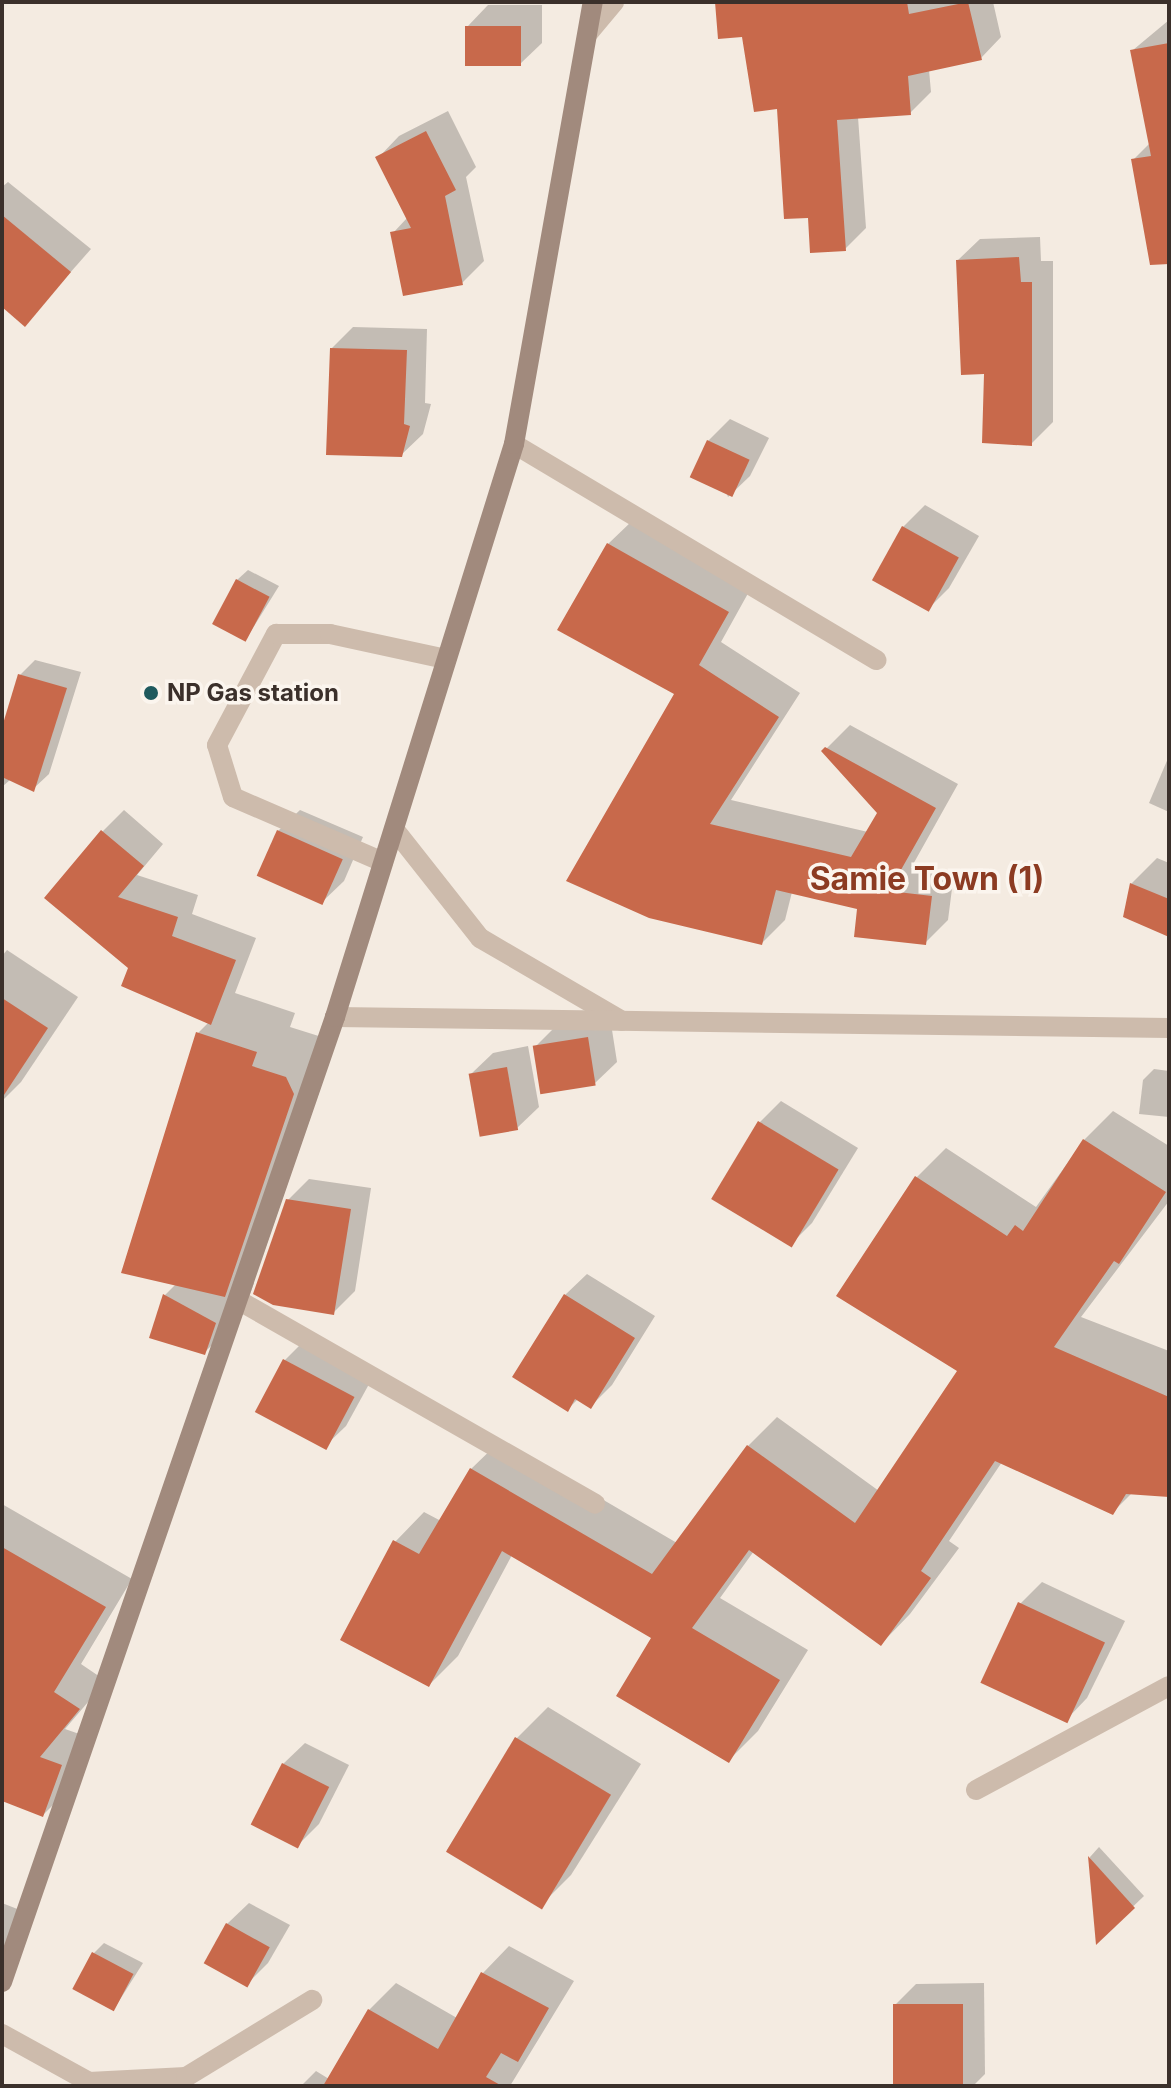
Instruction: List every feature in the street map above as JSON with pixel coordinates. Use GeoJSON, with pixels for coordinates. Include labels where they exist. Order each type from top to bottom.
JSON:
{"type":"FeatureCollection","features":[{"type":"Feature","properties":{"kind":"main road"},"geometry":{"type":"LineString","coordinates":[[2,1982],[335,1017],[514,444],[593,2]]}},
{"type":"Feature","properties":{"kind":"street"},"geometry":{"type":"LineString","coordinates":[[589,32],[614,2]]}},
{"type":"Feature","properties":{"kind":"street"},"geometry":{"type":"LineString","coordinates":[[514,444],[877,660]]}},
{"type":"Feature","properties":{"kind":"street"},"geometry":{"type":"LineString","coordinates":[[383,862],[233,797],[217,745],[276,634],[330,634],[446,659]]}},
{"type":"Feature","properties":{"kind":"street"},"geometry":{"type":"LineString","coordinates":[[394,829],[480,938],[622,1021]]}},
{"type":"Feature","properties":{"kind":"street"},"geometry":{"type":"LineString","coordinates":[[335,1017],[1169,1028]]}},
{"type":"Feature","properties":{"kind":"street"},"geometry":{"type":"LineString","coordinates":[[238,1300],[595,1504]]}},
{"type":"Feature","properties":{"kind":"street"},"geometry":{"type":"LineString","coordinates":[[976,1790],[1169,1686]]}},
{"type":"Feature","properties":{"kind":"street"},"geometry":{"type":"LineString","coordinates":[[2,2034],[89,2082],[186,2077],[312,2000]]}},
{"type":"Feature","properties":{"kind":"building"},"geometry":{"type":"Polygon","coordinates":[[[715,2],[907,2],[909,14],[968,2],[982,60],[908,76],[911,115],[837,120],[846,251],[810,253],[808,218],[784,219],[777,109],[754,112],[742,37],[718,39],[715,2]]]}},
{"type":"Feature","properties":{"kind":"building"},"geometry":{"type":"Polygon","coordinates":[[[465,26],[521,26],[521,66],[465,66],[465,26]]]}},
{"type":"Feature","properties":{"kind":"building"},"geometry":{"type":"Polygon","coordinates":[[[1169,43],[1169,264],[1150,265],[1131,159],[1151,156],[1130,50],[1169,43]]]}},
{"type":"Feature","properties":{"kind":"building"},"geometry":{"type":"Polygon","coordinates":[[[426,131],[456,190],[445,196],[463,285],[403,296],[390,232],[411,228],[375,157],[426,131]]]}},
{"type":"Feature","properties":{"kind":"building"},"geometry":{"type":"Polygon","coordinates":[[[2,215],[71,272],[25,327],[2,307],[2,215]]]}},
{"type":"Feature","properties":{"kind":"building"},"geometry":{"type":"Polygon","coordinates":[[[1019,257],[1021,282],[1032,282],[1032,446],[982,443],[984,374],[961,375],[956,260],[1019,257]]]}},
{"type":"Feature","properties":{"kind":"building"},"geometry":{"type":"Polygon","coordinates":[[[330,348],[407,350],[404,424],[410,426],[402,457],[326,455],[330,348]]]}},
{"type":"Feature","properties":{"kind":"building"},"geometry":{"type":"Polygon","coordinates":[[[707,440],[750,460],[732,497],[690,477],[707,440]]]}},
{"type":"Feature","properties":{"kind":"building"},"geometry":{"type":"Polygon","coordinates":[[[902,526],[959,558],[929,612],[872,580],[902,526]]]}},
{"type":"Feature","properties":{"kind":"building"},"geometry":{"type":"Polygon","coordinates":[[[607,543],[729,612],[699,665],[779,717],[710,824],[851,857],[877,813],[821,751],[825,747],[936,808],[889,891],[932,896],[926,945],[854,937],[857,909],[776,890],[762,945],[649,918],[566,881],[674,694],[557,630],[607,543]]]}},
{"type":"Feature","properties":{"kind":"building"},"geometry":{"type":"Polygon","coordinates":[[[236,579],[270,597],[246,642],[212,624],[236,579]]]}},
{"type":"Feature","properties":{"kind":"building"},"geometry":{"type":"Polygon","coordinates":[[[18,674],[67,688],[34,792],[2,777],[2,727],[18,674]]]}},
{"type":"Feature","properties":{"kind":"building"},"geometry":{"type":"Polygon","coordinates":[[[101,830],[144,866],[118,897],[178,917],[172,936],[236,960],[211,1025],[121,986],[128,968],[44,898],[101,830]]]}},
{"type":"Feature","properties":{"kind":"building"},"geometry":{"type":"Polygon","coordinates":[[[277,830],[343,859],[322,905],[257,876],[277,830]]]}},
{"type":"Feature","properties":{"kind":"building"},"geometry":{"type":"Polygon","coordinates":[[[1130,883],[1169,899],[1169,937],[1123,917],[1130,883]]]}},
{"type":"Feature","properties":{"kind":"building"},"geometry":{"type":"Polygon","coordinates":[[[2,998],[48,1028],[2,1098],[2,998]]]}},
{"type":"Feature","properties":{"kind":"building"},"geometry":{"type":"Polygon","coordinates":[[[196,1032],[257,1052],[252,1066],[286,1077],[294,1094],[225,1297],[121,1273],[196,1032]]]}},
{"type":"Feature","properties":{"kind":"building"},"geometry":{"type":"Polygon","coordinates":[[[588,1037],[596,1085],[540,1094],[533,1046],[588,1037]]]}},
{"type":"Feature","properties":{"kind":"building"},"geometry":{"type":"Polygon","coordinates":[[[507,1067],[518,1130],[480,1137],[469,1074],[507,1067]]]}},
{"type":"Feature","properties":{"kind":"building"},"geometry":{"type":"Polygon","coordinates":[[[758,1121],[839,1169],[792,1247],[711,1199],[758,1121]]]}},
{"type":"Feature","properties":{"kind":"building"},"geometry":{"type":"Polygon","coordinates":[[[1083,1139],[1166,1192],[1119,1264],[1114,1261],[1054,1347],[1169,1397],[1169,1497],[1126,1494],[1113,1515],[995,1461],[921,1571],[931,1578],[881,1646],[749,1550],[692,1628],[780,1680],[729,1763],[616,1696],[651,1638],[502,1551],[429,1687],[340,1640],[393,1540],[419,1554],[470,1468],[652,1574],[747,1445],[855,1523],[957,1371],[836,1296],[915,1176],[1007,1236],[1015,1225],[1023,1231],[1083,1139]]]}},
{"type":"Feature","properties":{"kind":"building"},"geometry":{"type":"Polygon","coordinates":[[[286,1199],[351,1209],[334,1315],[273,1305],[253,1294],[286,1199]]]}},
{"type":"Feature","properties":{"kind":"building"},"geometry":{"type":"Polygon","coordinates":[[[163,1294],[216,1323],[205,1355],[149,1338],[163,1294]]]}},
{"type":"Feature","properties":{"kind":"building"},"geometry":{"type":"Polygon","coordinates":[[[564,1294],[635,1338],[591,1409],[575,1399],[568,1412],[512,1377],[564,1294]]]}},
{"type":"Feature","properties":{"kind":"building"},"geometry":{"type":"Polygon","coordinates":[[[283,1359],[355,1397],[326,1450],[255,1412],[283,1359]]]}},
{"type":"Feature","properties":{"kind":"building"},"geometry":{"type":"Polygon","coordinates":[[[2,1547],[106,1607],[54,1692],[80,1709],[40,1757],[62,1765],[43,1817],[2,1801],[2,1547]]]}},
{"type":"Feature","properties":{"kind":"building"},"geometry":{"type":"Polygon","coordinates":[[[1018,1602],[1105,1643],[1067,1723],[980,1683],[1018,1602]]]}},
{"type":"Feature","properties":{"kind":"building"},"geometry":{"type":"Polygon","coordinates":[[[515,1737],[611,1795],[542,1910],[446,1852],[515,1737]]]}},
{"type":"Feature","properties":{"kind":"building"},"geometry":{"type":"Polygon","coordinates":[[[282,1763],[329,1787],[298,1849],[251,1824],[282,1763]]]}},
{"type":"Feature","properties":{"kind":"building"},"geometry":{"type":"Polygon","coordinates":[[[1088,1856],[1135,1908],[1096,1945],[1088,1856]]]}},
{"type":"Feature","properties":{"kind":"building"},"geometry":{"type":"Polygon","coordinates":[[[226,1923],[270,1947],[247,1987],[204,1963],[226,1923]]]}},
{"type":"Feature","properties":{"kind":"building"},"geometry":{"type":"Polygon","coordinates":[[[92,1952],[133,1974],[114,2011],[72,1989],[92,1952]]]}},
{"type":"Feature","properties":{"kind":"building"},"geometry":{"type":"Polygon","coordinates":[[[481,1972],[549,2008],[518,2062],[501,2053],[486,2077],[502,2086],[323,2086],[368,2009],[438,2049],[481,1972]]]}},
{"type":"Feature","properties":{"kind":"building"},"geometry":{"type":"Polygon","coordinates":[[[893,2004],[963,2004],[963,2086],[893,2086],[893,2004]]]}},
{"type":"Feature","properties":{"kind":"place","name":"NP Gas station"},"geometry":{"type":"Point","coordinates":[151,693]}},
{"type":"Feature","properties":{"kind":"district","name":"Samie Town (1)"},"geometry":{"type":"Point","coordinates":[927,879]}}]}
